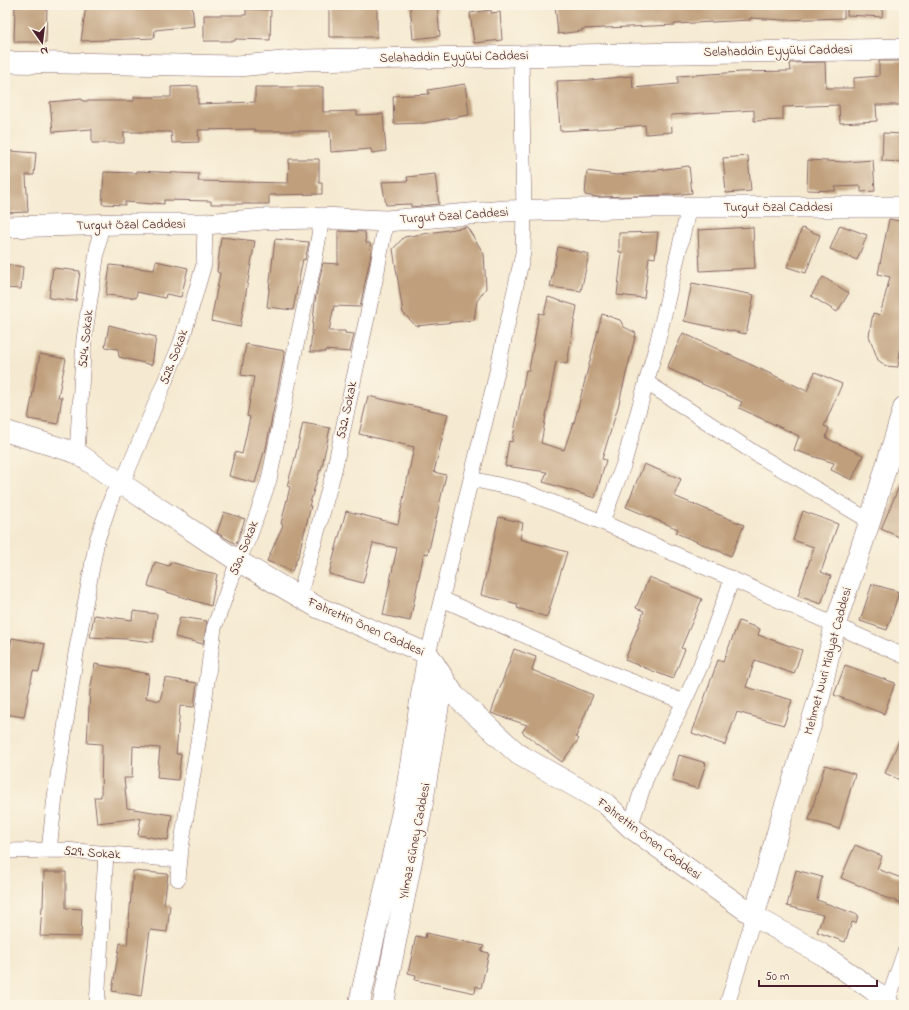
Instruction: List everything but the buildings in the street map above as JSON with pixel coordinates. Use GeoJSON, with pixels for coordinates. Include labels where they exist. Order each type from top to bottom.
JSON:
{"type":"FeatureCollection","features":[{"type":"Feature","properties":{"kind":"street","name":"Selahaddin Eyyübi Caddesi"},"geometry":{"type":"LineString","coordinates":[[5,62],[238,66],[305,60],[904,49]]}},
{"type":"Feature","properties":{"kind":"street"},"geometry":{"type":"LineString","coordinates":[[359,1005],[405,800],[428,654],[494,385],[523,253],[524,211],[521,55]]}},
{"type":"Feature","properties":{"kind":"street"},"geometry":{"type":"LineString","coordinates":[[602,522],[623,466],[657,344],[689,207]]}},
{"type":"Feature","properties":{"kind":"street","name":"Turgut Özal Caddesi"},"geometry":{"type":"LineString","coordinates":[[5,227],[120,224],[205,224],[264,219],[322,218],[386,221],[524,211],[689,207],[904,208]]}},
{"type":"Feature","properties":{"kind":"street","name":"530. Sokak"},"geometry":{"type":"LineString","coordinates":[[178,879],[179,860],[203,711],[214,628],[238,561],[250,535],[269,480],[322,218]]}},
{"type":"Feature","properties":{"kind":"street","name":"532. Sokak"},"geometry":{"type":"LineString","coordinates":[[299,597],[334,471],[377,271],[386,221]]}},
{"type":"Feature","properties":{"kind":"street","name":"528. Sokak"},"geometry":{"type":"LineString","coordinates":[[49,850],[76,653],[97,540],[113,494],[122,484],[181,343],[204,264],[205,224]]}},
{"type":"Feature","properties":{"kind":"street","name":"524. Sokak"},"geometry":{"type":"LineString","coordinates":[[77,453],[84,339],[101,225]]}},
{"type":"Feature","properties":{"kind":"street"},"geometry":{"type":"LineString","coordinates":[[646,382],[756,454],[870,521]]}},
{"type":"Feature","properties":{"kind":"street","name":"Mehmet Nuri Midyat Caddesi"},"geometry":{"type":"LineString","coordinates":[[754,916],[782,816],[820,695],[835,625],[900,437],[904,407]]}},
{"type":"Feature","properties":{"kind":"street","name":"Fahrettin Önen Caddesi"},"geometry":{"type":"LineString","coordinates":[[5,431],[77,453],[238,561],[299,597],[317,607],[428,654],[454,695],[518,754],[606,804],[630,827],[754,916],[822,955],[873,990],[888,1004]]}},
{"type":"Feature","properties":{"kind":"street"},"geometry":{"type":"LineString","coordinates":[[471,479],[521,490],[602,522],[904,656]]}},
{"type":"Feature","properties":{"kind":"street"},"geometry":{"type":"LineString","coordinates":[[630,827],[646,778],[700,667],[732,579]]}},
{"type":"Feature","properties":{"kind":"street"},"geometry":{"type":"LineString","coordinates":[[442,599],[610,673],[684,702]]}},
{"type":"Feature","properties":{"kind":"street","name":"Yılmaz Güney Caddesi"},"geometry":{"type":"LineString","coordinates":[[383,1005],[420,818],[443,677]]}},
{"type":"Feature","properties":{"kind":"street","name":"529. Sokak"},"geometry":{"type":"LineString","coordinates":[[5,851],[65,850],[179,860]]}},
{"type":"Feature","properties":{"kind":"street"},"geometry":{"type":"LineString","coordinates":[[97,1005],[106,854]]}},
{"type":"Feature","properties":{"kind":"street"},"geometry":{"type":"LineString","coordinates":[[727,1005],[754,916]]}},
{"type":"Feature","properties":{"kind":"street"},"geometry":{"type":"LineString","coordinates":[[888,1004],[904,954]]}}]}
